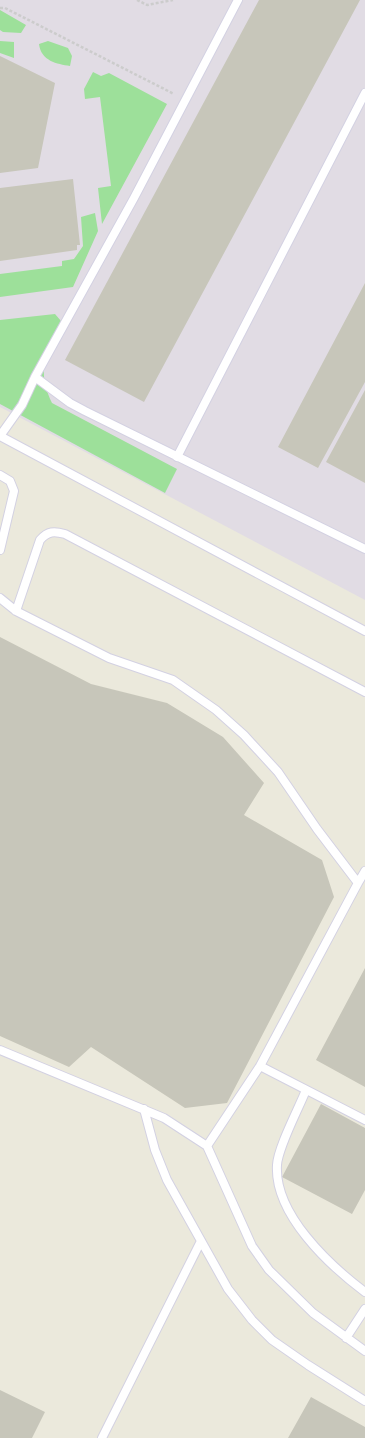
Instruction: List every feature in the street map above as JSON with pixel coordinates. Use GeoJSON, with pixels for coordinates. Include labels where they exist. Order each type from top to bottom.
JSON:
{"type":"FeatureCollection","features":[{"type":"Feature","properties":{"kind":"lane"},"geometry":{"type":"LineString","coordinates":[[238,0],[134,198],[35,377],[22,405],[0,436],[365,631]]}},
{"type":"Feature","properties":{"kind":"lane"},"geometry":{"type":"LineString","coordinates":[[177,457],[365,93]]}},
{"type":"Feature","properties":{"kind":"lane"},"geometry":{"type":"LineString","coordinates":[[35,377],[75,406],[365,550]]}},
{"type":"Feature","properties":{"kind":"lane"},"geometry":{"type":"LineString","coordinates":[[0,475],[10,481],[14,491],[0,550]]}},
{"type":"Feature","properties":{"kind":"lane"},"geometry":{"type":"LineString","coordinates":[[16,611],[40,540],[51,532],[66,534],[365,692]]}},
{"type":"Feature","properties":{"kind":"lane"},"geometry":{"type":"LineString","coordinates":[[0,598],[16,611],[109,658],[173,680],[216,710],[244,736],[278,772],[317,829],[358,883]]}},
{"type":"Feature","properties":{"kind":"lane"},"geometry":{"type":"LineString","coordinates":[[207,1146],[260,1066],[365,871]]}},
{"type":"Feature","properties":{"kind":"lane"},"geometry":{"type":"LineString","coordinates":[[0,1050],[164,1118],[207,1146],[252,1246],[269,1270],[295,1296],[330,1327],[365,1351]]}},
{"type":"Feature","properties":{"kind":"lane"},"geometry":{"type":"LineString","coordinates":[[260,1066],[365,1120]]}},
{"type":"Feature","properties":{"kind":"lane"},"geometry":{"type":"LineString","coordinates":[[306,1090],[285,1139],[277,1164],[279,1184],[290,1212],[306,1236],[331,1264],[365,1292]]}},
{"type":"Feature","properties":{"kind":"lane"},"geometry":{"type":"LineString","coordinates":[[144,1109],[155,1150],[167,1180],[228,1289],[257,1325],[272,1340],[308,1366],[365,1401]]}},
{"type":"Feature","properties":{"kind":"lane"},"geometry":{"type":"LineString","coordinates":[[102,1438],[201,1241]]}},
{"type":"Feature","properties":{"kind":"lane"},"geometry":{"type":"LineString","coordinates":[[346,1338],[365,1309]]}},
{"type":"Feature","properties":{"kind":"path"},"geometry":{"type":"LineString","coordinates":[[137,0],[147,5],[172,0]]}},
{"type":"Feature","properties":{"kind":"path"},"geometry":{"type":"LineString","coordinates":[[0,8],[6,8],[180,98]]}},
{"type":"Feature","properties":{"kind":"shaded area"},"geometry":{"type":"Polygon","coordinates":[[[0,0],[365,0],[365,600],[0,407],[0,0]]]}},
{"type":"Feature","properties":{"kind":"green space"},"geometry":{"type":"Polygon","coordinates":[[[0,10],[26,25],[21,33],[3,32],[0,30],[0,10]]]}},
{"type":"Feature","properties":{"kind":"green space"},"geometry":{"type":"Polygon","coordinates":[[[0,41],[14,42],[14,58],[0,53],[0,41]]]}},
{"type":"Feature","properties":{"kind":"green space"},"geometry":{"type":"Polygon","coordinates":[[[48,41],[68,48],[72,56],[70,66],[55,63],[46,58],[40,50],[39,44],[48,41]]]}},
{"type":"Feature","properties":{"kind":"green space"},"geometry":{"type":"Polygon","coordinates":[[[93,72],[101,76],[109,73],[167,104],[102,224],[98,188],[111,186],[100,97],[85,99],[84,89],[93,72]]]}},
{"type":"Feature","properties":{"kind":"green space"},"geometry":{"type":"Polygon","coordinates":[[[95,213],[98,231],[73,287],[0,297],[0,274],[62,266],[62,261],[74,259],[83,246],[81,217],[95,213]]]}},
{"type":"Feature","properties":{"kind":"green space"},"geometry":{"type":"Polygon","coordinates":[[[55,314],[61,321],[47,352],[44,371],[47,392],[52,403],[177,469],[165,493],[0,404],[0,320],[55,314]]]}},
{"type":"Feature","properties":{"kind":"building"},"geometry":{"type":"Polygon","coordinates":[[[259,0],[360,0],[144,402],[65,360],[259,0]]]}},
{"type":"Feature","properties":{"kind":"building"},"geometry":{"type":"Polygon","coordinates":[[[0,56],[55,83],[38,168],[0,173],[0,56]]]}},
{"type":"Feature","properties":{"kind":"building"},"geometry":{"type":"Polygon","coordinates":[[[73,179],[80,245],[77,245],[77,250],[0,261],[0,188],[73,179]]]}},
{"type":"Feature","properties":{"kind":"building"},"geometry":{"type":"Polygon","coordinates":[[[365,283],[365,382],[318,468],[278,447],[365,283]]]}},
{"type":"Feature","properties":{"kind":"building"},"geometry":{"type":"Polygon","coordinates":[[[365,390],[365,483],[326,462],[365,390]]]}},
{"type":"Feature","properties":{"kind":"building"},"geometry":{"type":"Polygon","coordinates":[[[0,637],[91,684],[167,703],[223,737],[264,783],[244,815],[322,860],[334,897],[227,1103],[185,1108],[91,1047],[69,1067],[0,1036],[0,637]]]}},
{"type":"Feature","properties":{"kind":"building"},"geometry":{"type":"Polygon","coordinates":[[[365,968],[365,1087],[316,1060],[365,968]]]}},
{"type":"Feature","properties":{"kind":"building"},"geometry":{"type":"Polygon","coordinates":[[[321,1104],[365,1128],[365,1190],[352,1214],[282,1177],[321,1104]]]}},
{"type":"Feature","properties":{"kind":"building"},"geometry":{"type":"Polygon","coordinates":[[[0,1390],[45,1412],[32,1438],[0,1438],[0,1390]]]}},
{"type":"Feature","properties":{"kind":"building"},"geometry":{"type":"Polygon","coordinates":[[[311,1397],[365,1427],[365,1438],[288,1438],[311,1397]]]}}]}
